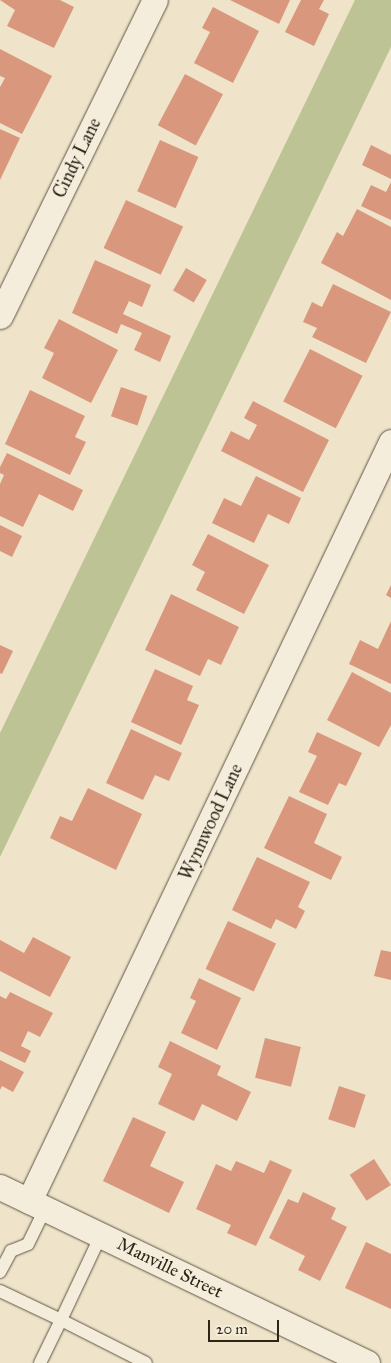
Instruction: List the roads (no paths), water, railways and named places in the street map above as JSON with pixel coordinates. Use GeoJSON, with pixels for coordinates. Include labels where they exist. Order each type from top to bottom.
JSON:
{"type":"FeatureCollection","features":[{"type":"Feature","properties":{"kind":"street","name":"Cindy Lane"},"geometry":{"type":"LineString","coordinates":[[0,316],[155,0]]}},
{"type":"Feature","properties":{"kind":"street","name":"Wynnwood Lane"},"geometry":{"type":"LineString","coordinates":[[37,1205],[391,442]]}},
{"type":"Feature","properties":{"kind":"street","name":"Manville Street"},"geometry":{"type":"LineString","coordinates":[[0,1187],[353,1360]]}},
{"type":"Feature","properties":{"kind":"lane"},"geometry":{"type":"LineString","coordinates":[[0,1272],[11,1251],[28,1244],[37,1205]]}},
{"type":"Feature","properties":{"kind":"lane"},"geometry":{"type":"LineString","coordinates":[[40,1363],[101,1235]]}},
{"type":"Feature","properties":{"kind":"lane"},"geometry":{"type":"LineString","coordinates":[[0,1291],[146,1363]]}}]}
